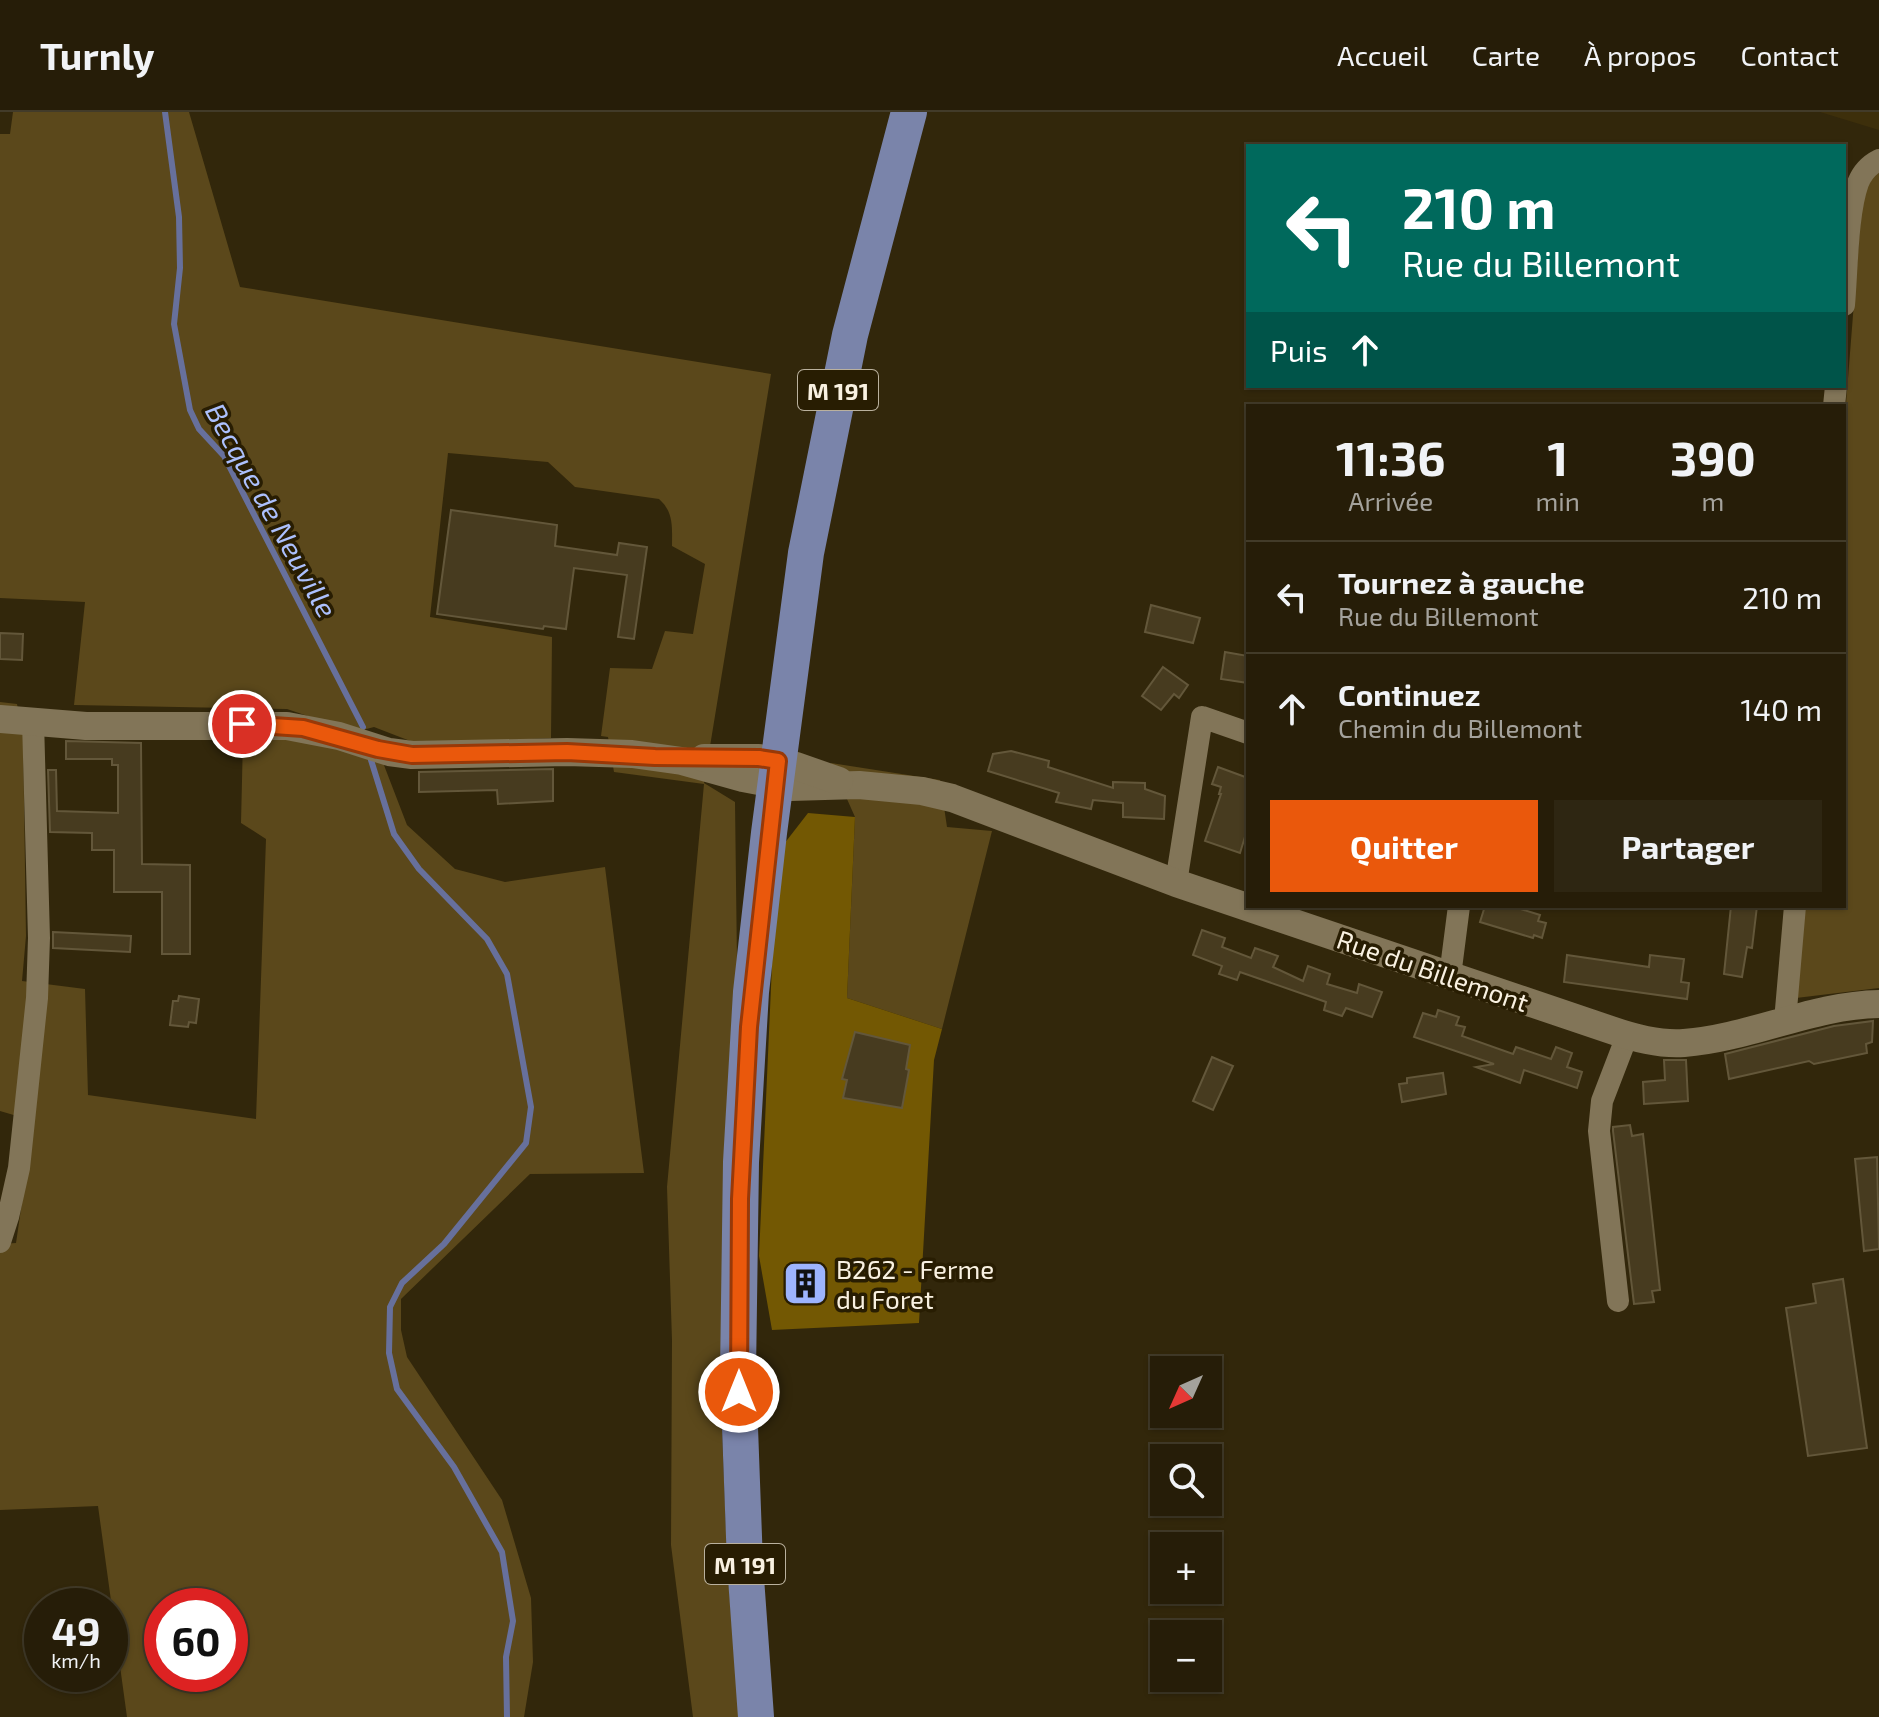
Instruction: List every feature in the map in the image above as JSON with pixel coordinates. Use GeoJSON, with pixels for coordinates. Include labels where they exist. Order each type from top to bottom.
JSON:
{"type":"FeatureCollection","features":[{"type":"Feature","properties":{"kind":"main road","name":"M 191"},"geometry":{"type":"LineString","coordinates":[[756,1717],[745,1564],[738,1373],[741,1162],[767,771],[806,553],[850,335],[909,112]]}},
{"type":"Feature","properties":{"kind":"street"},"geometry":{"type":"LineString","coordinates":[[1846,284],[1858,183],[1867,169],[1879,160]]}},
{"type":"Feature","properties":{"kind":"street"},"geometry":{"type":"LineString","coordinates":[[1176,883],[1202,717],[1246,732]]}},
{"type":"Feature","properties":{"kind":"street","name":"Rue du Billemont"},"geometry":{"type":"LineString","coordinates":[[0,719],[86,726],[277,725],[322,732],[389,752],[412,755],[567,752],[655,757],[767,771],[803,788],[859,785],[922,791],[952,798],[1246,907]]}},
{"type":"Feature","properties":{"kind":"street"},"geometry":{"type":"LineString","coordinates":[[0,1242],[19,1168],[37,998],[39,938],[33,721]]}},
{"type":"Feature","properties":{"kind":"street","name":"Rue du Billemont"},"geometry":{"type":"LineString","coordinates":[[1250,908],[1627,1036],[1661,1042],[1684,1043],[1846,1008],[1879,1004]]}},
{"type":"Feature","properties":{"kind":"street"},"geometry":{"type":"LineString","coordinates":[[1450,976],[1459,908]]}},
{"type":"Feature","properties":{"kind":"street"},"geometry":{"type":"LineString","coordinates":[[1785,1021],[1795,908]]}},
{"type":"Feature","properties":{"kind":"street"},"geometry":{"type":"LineString","coordinates":[[1618,1301],[1599,1131],[1602,1101],[1627,1036]]}},
{"type":"Feature","properties":{"kind":"shaded area"},"geometry":{"type":"Polygon","coordinates":[[[13,112],[189,112],[240,287],[771,374],[704,783],[735,802],[737,963],[725,1139],[721,1407],[728,1578],[740,1717],[693,1717],[671,1545],[672,1340],[667,1187],[704,784],[614,772],[608,737],[601,736],[610,668],[652,669],[665,631],[693,634],[705,564],[672,546],[670,515],[659,499],[575,487],[548,462],[448,453],[430,617],[552,637],[551,738],[418,744],[374,727],[355,732],[287,709],[74,705],[85,602],[0,598],[0,134],[10,134],[13,112]]]}},
{"type":"Feature","properties":{"kind":"shaded area"},"geometry":{"type":"Polygon","coordinates":[[[1820,112],[1879,112],[1879,130],[1820,112]]]}},
{"type":"Feature","properties":{"kind":"shaded area"},"geometry":{"type":"Polygon","coordinates":[[[1879,170],[1879,988],[1796,998],[1804,908],[1846,908],[1846,404],[1862,201],[1873,173],[1879,170]]]}},
{"type":"Feature","properties":{"kind":"shaded area"},"geometry":{"type":"Polygon","coordinates":[[[0,702],[17,704],[23,734],[26,936],[22,981],[85,989],[88,1095],[256,1119],[266,839],[241,823],[243,738],[291,734],[382,760],[407,825],[455,869],[505,882],[605,867],[644,1173],[530,1174],[401,1299],[401,1330],[407,1357],[502,1500],[531,1598],[533,1662],[524,1717],[127,1717],[124,1692],[128,1692],[128,1588],[109,1588],[98,1506],[0,1510],[0,1244],[16,1243],[34,1121],[0,1111],[0,702]]]}},
{"type":"Feature","properties":{"kind":"shaded area"},"geometry":{"type":"Polygon","coordinates":[[[831,763],[940,780],[947,827],[992,831],[942,1029],[847,998],[855,817],[831,763]]]}},
{"type":"Feature","properties":{"kind":"shaded area"},"geometry":{"type":"Polygon","coordinates":[[[808,813],[855,817],[847,998],[942,1029],[934,1060],[919,1323],[772,1330],[759,1256],[777,853],[808,813]]]}},
{"type":"Feature","properties":{"kind":"building"},"geometry":{"type":"Polygon","coordinates":[[[451,510],[557,525],[555,546],[617,555],[619,543],[647,547],[634,639],[618,637],[627,575],[574,568],[566,629],[544,626],[543,629],[437,614],[451,510]]]}},
{"type":"Feature","properties":{"kind":"building"},"geometry":{"type":"Polygon","coordinates":[[[1151,605],[1200,618],[1193,643],[1145,632],[1151,605]]]}},
{"type":"Feature","properties":{"kind":"building"},"geometry":{"type":"Polygon","coordinates":[[[0,633],[23,634],[22,660],[0,659],[0,633]]]}},
{"type":"Feature","properties":{"kind":"building"},"geometry":{"type":"Polygon","coordinates":[[[1225,652],[1246,656],[1246,683],[1221,679],[1225,652]]]}},
{"type":"Feature","properties":{"kind":"building"},"geometry":{"type":"Polygon","coordinates":[[[1163,667],[1188,685],[1179,698],[1174,694],[1161,710],[1142,696],[1163,667]]]}},
{"type":"Feature","properties":{"kind":"building"},"geometry":{"type":"Polygon","coordinates":[[[66,741],[141,743],[142,864],[190,865],[190,954],[162,954],[162,892],[114,892],[114,850],[92,850],[92,833],[50,832],[48,770],[56,770],[57,811],[118,813],[118,765],[112,765],[112,759],[66,759],[66,741]]]}},
{"type":"Feature","properties":{"kind":"building"},"geometry":{"type":"Polygon","coordinates":[[[1011,751],[1049,761],[1048,767],[1113,788],[1113,782],[1145,783],[1145,789],[1165,796],[1164,819],[1123,817],[1123,803],[1093,800],[1091,809],[1056,802],[1059,793],[988,771],[993,754],[1011,751]]]}},
{"type":"Feature","properties":{"kind":"building"},"geometry":{"type":"Polygon","coordinates":[[[1218,767],[1246,777],[1246,834],[1240,853],[1205,841],[1221,794],[1221,787],[1212,784],[1218,767]]]}},
{"type":"Feature","properties":{"kind":"building"},"geometry":{"type":"Polygon","coordinates":[[[553,769],[553,801],[498,804],[497,790],[419,792],[419,772],[553,769]]]}},
{"type":"Feature","properties":{"kind":"building"},"geometry":{"type":"Polygon","coordinates":[[[1484,908],[1517,908],[1540,915],[1538,921],[1546,923],[1542,938],[1534,935],[1533,938],[1480,922],[1484,908]]]}},
{"type":"Feature","properties":{"kind":"building"},"geometry":{"type":"Polygon","coordinates":[[[1731,908],[1757,908],[1752,948],[1747,947],[1742,977],[1724,974],[1731,908]]]}},
{"type":"Feature","properties":{"kind":"building"},"geometry":{"type":"Polygon","coordinates":[[[1202,930],[1225,938],[1222,947],[1251,958],[1255,948],[1278,956],[1273,967],[1303,981],[1308,966],[1330,974],[1327,984],[1357,993],[1359,984],[1382,992],[1372,1017],[1346,1008],[1342,1016],[1324,1010],[1326,1002],[1240,972],[1237,980],[1219,974],[1222,966],[1193,955],[1202,930]]]}},
{"type":"Feature","properties":{"kind":"building"},"geometry":{"type":"Polygon","coordinates":[[[53,932],[131,936],[130,952],[53,948],[53,932]]]}},
{"type":"Feature","properties":{"kind":"building"},"geometry":{"type":"Polygon","coordinates":[[[1567,955],[1649,967],[1650,955],[1684,959],[1681,982],[1689,983],[1687,999],[1564,982],[1567,955]]]}},
{"type":"Feature","properties":{"kind":"building"},"geometry":{"type":"Polygon","coordinates":[[[179,996],[199,999],[196,1023],[189,1022],[188,1027],[170,1025],[173,1001],[178,1001],[179,996]]]}},
{"type":"Feature","properties":{"kind":"building"},"geometry":{"type":"Polygon","coordinates":[[[1438,1010],[1459,1017],[1456,1025],[1465,1027],[1462,1036],[1513,1054],[1516,1047],[1551,1059],[1556,1047],[1572,1053],[1567,1067],[1582,1072],[1577,1088],[1524,1070],[1520,1083],[1476,1067],[1494,1064],[1414,1037],[1423,1013],[1436,1017],[1438,1010]]]}},
{"type":"Feature","properties":{"kind":"building"},"geometry":{"type":"Polygon","coordinates":[[[1873,1021],[1872,1042],[1866,1044],[1867,1053],[1814,1064],[1809,1061],[1729,1079],[1725,1054],[1834,1026],[1873,1021]]]}},
{"type":"Feature","properties":{"kind":"building"},"geometry":{"type":"Polygon","coordinates":[[[855,1032],[910,1045],[902,1108],[843,1098],[847,1080],[842,1079],[855,1032]]]}},
{"type":"Feature","properties":{"kind":"building"},"geometry":{"type":"Polygon","coordinates":[[[1212,1057],[1233,1066],[1213,1110],[1193,1101],[1212,1057]]]}},
{"type":"Feature","properties":{"kind":"building"},"geometry":{"type":"Polygon","coordinates":[[[1664,1060],[1686,1060],[1688,1101],[1644,1104],[1643,1082],[1665,1080],[1664,1060]]]}},
{"type":"Feature","properties":{"kind":"building"},"geometry":{"type":"Polygon","coordinates":[[[1443,1073],[1446,1094],[1402,1102],[1399,1084],[1407,1083],[1407,1078],[1443,1073]]]}},
{"type":"Feature","properties":{"kind":"building"},"geometry":{"type":"Polygon","coordinates":[[[1630,1125],[1632,1136],[1643,1134],[1660,1290],[1652,1291],[1654,1302],[1634,1304],[1613,1131],[1613,1127],[1630,1125]]]}},
{"type":"Feature","properties":{"kind":"building"},"geometry":{"type":"Polygon","coordinates":[[[1877,1157],[1879,1249],[1864,1251],[1855,1159],[1877,1157]]]}},
{"type":"Feature","properties":{"kind":"building"},"geometry":{"type":"Polygon","coordinates":[[[1843,1279],[1867,1448],[1808,1456],[1786,1308],[1816,1303],[1813,1284],[1843,1279]]]}},
{"type":"Feature","properties":{"kind":"waterway","name":"Becque de Neuville"},"geometry":{"type":"LineString","coordinates":[[165,112],[179,217],[180,268],[174,324],[190,410],[199,429],[224,456],[363,727]]}},
{"type":"Feature","properties":{"kind":"waterway","name":"Becque de Neuville"},"geometry":{"type":"LineString","coordinates":[[371,760],[394,834],[419,869],[487,939],[507,974],[531,1107],[526,1143],[444,1244],[402,1283],[390,1307],[389,1353],[397,1389],[454,1467],[502,1552],[513,1621],[506,1657],[507,1717]]}},
{"type":"Feature","properties":{"kind":"place","name":"B262 - Ferme du Foret"},"geometry":{"type":"Point","coordinates":[805,1283]}},
{"type":"Feature","properties":{"kind":"route"},"geometry":{"type":"LineString","coordinates":[[242,724],[303,728],[389,752],[412,755],[567,752],[778,761],[751,992],[741,1162],[739,1392]]}}]}
